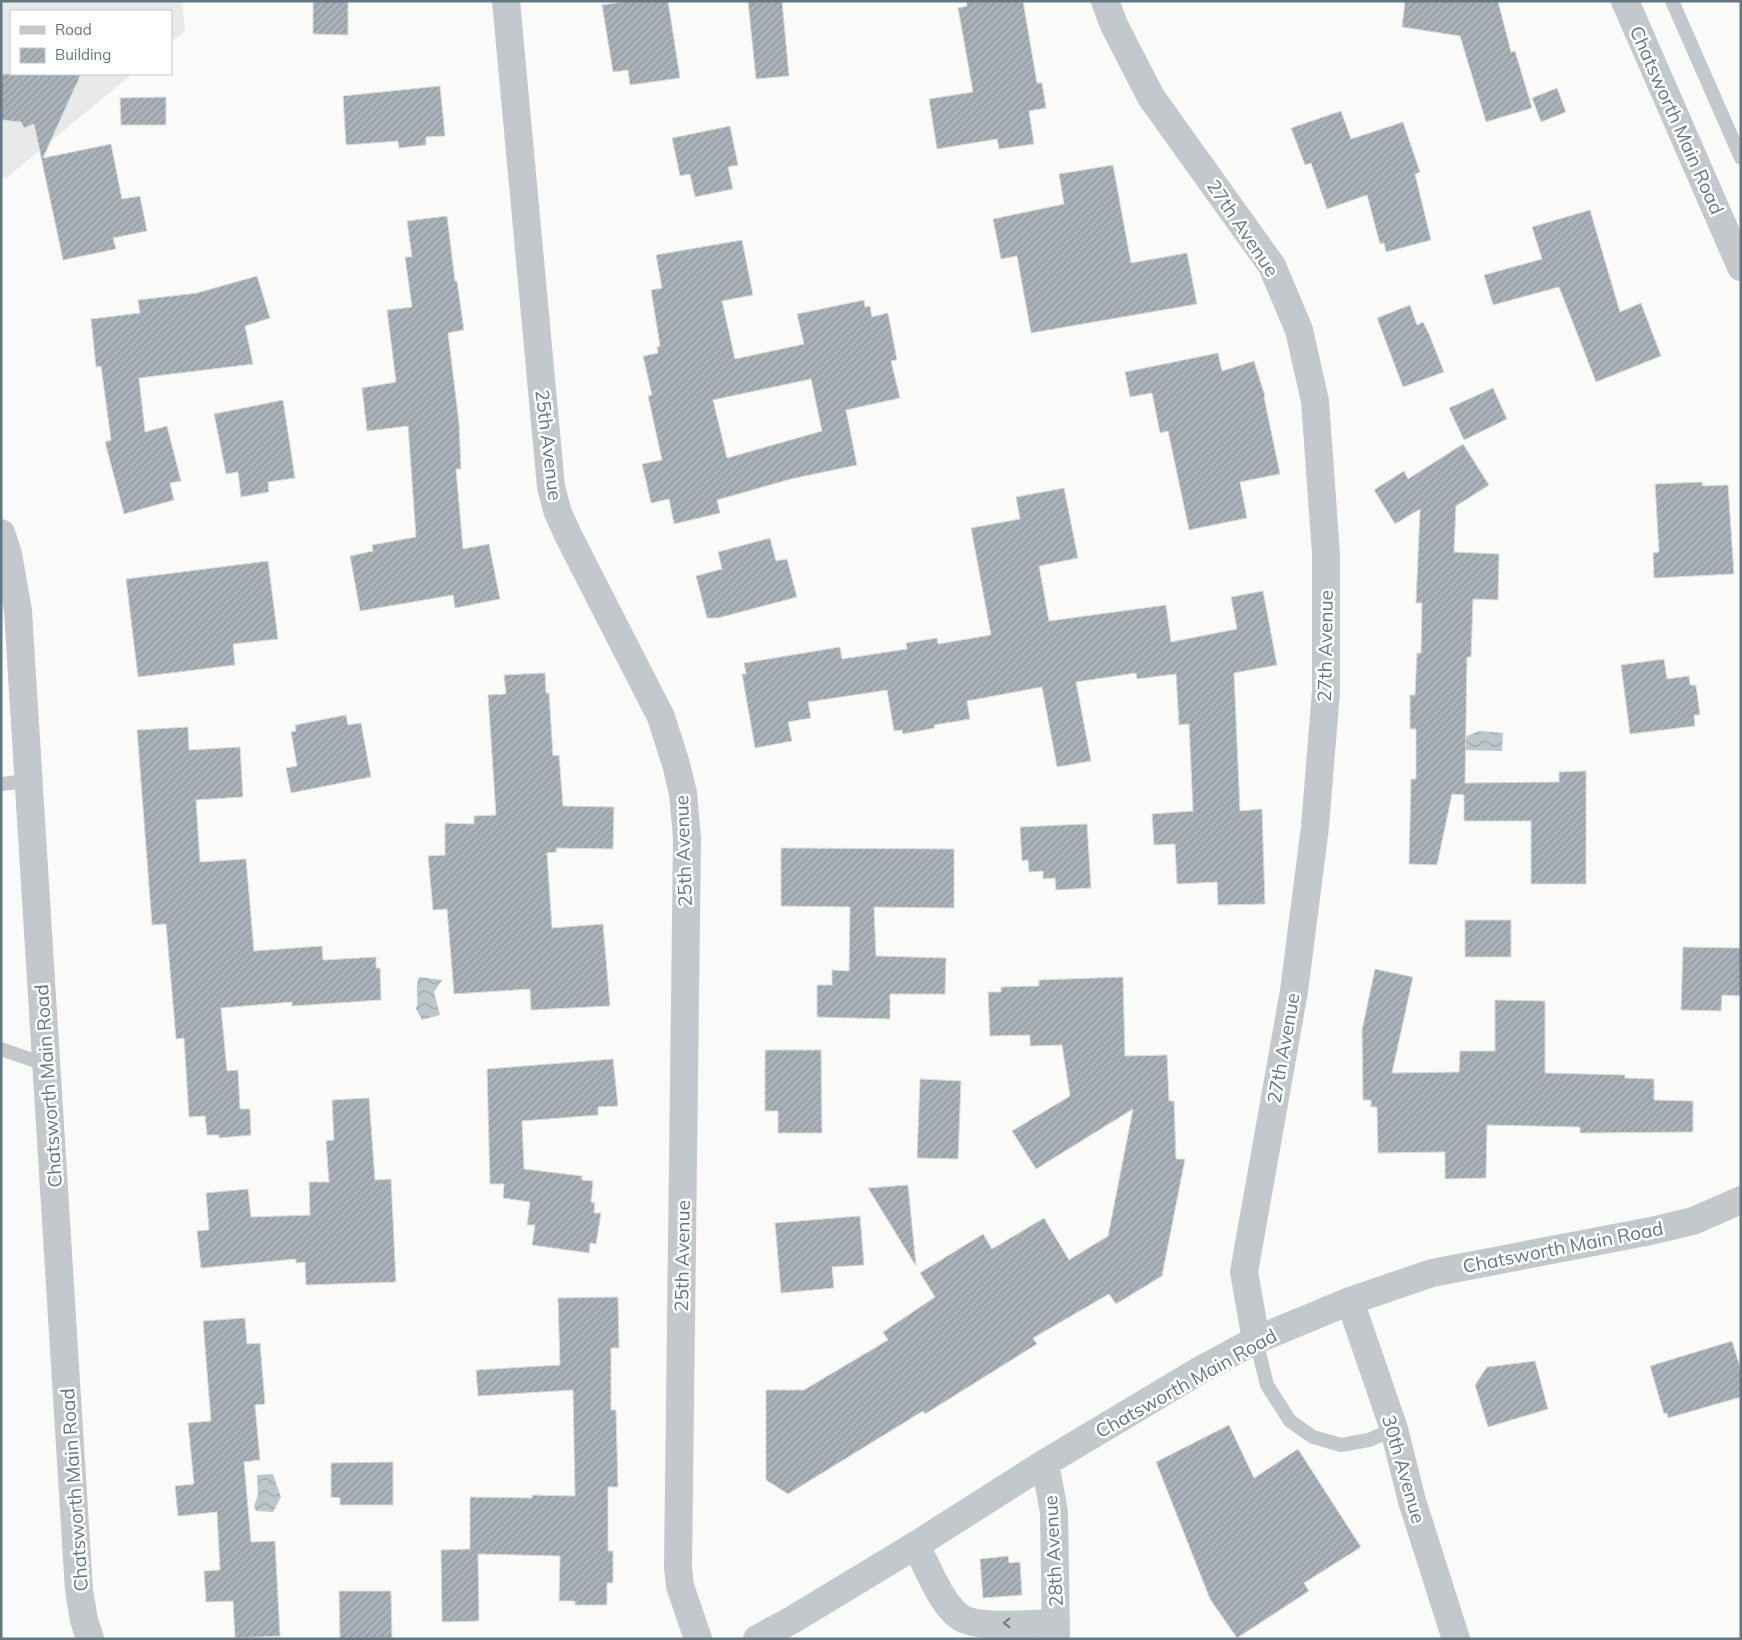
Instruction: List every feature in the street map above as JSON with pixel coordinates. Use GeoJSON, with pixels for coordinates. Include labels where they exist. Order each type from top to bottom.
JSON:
{"type":"FeatureCollection","features":[{"type":"Feature","properties":{"kind":"street","name":"25th Avenue"},"geometry":{"type":"LineString","coordinates":[[506,1],[551,487],[558,513],[569,537],[661,717],[676,764],[682,793],[687,838],[678,1566],[680,1586],[698,1639]]}},
{"type":"Feature","properties":{"kind":"street","name":"27th Avenue"},"geometry":{"type":"LineString","coordinates":[[1106,1],[1114,25],[1151,97],[1272,266],[1299,330],[1315,401],[1326,554],[1326,691],[1315,827],[1294,991],[1244,1272],[1256,1340]]}},
{"type":"Feature","properties":{"kind":"street","name":"Chatsworth Main Road"},"geometry":{"type":"LineString","coordinates":[[1625,1],[1741,267]]}},
{"type":"Feature","properties":{"kind":"street","name":"Chatsworth Main Road"},"geometry":{"type":"LineString","coordinates":[[1,533],[8,554],[18,610],[48,1065],[79,1590],[84,1620],[90,1639]]}},
{"type":"Feature","properties":{"kind":"street","name":"Chatsworth Main Road"},"geometry":{"type":"LineString","coordinates":[[757,1639],[916,1545],[1045,1463],[1202,1369],[1256,1340],[1350,1301],[1432,1273],[1693,1221],[1741,1200]]}},
{"type":"Feature","properties":{"kind":"street","name":"30th Avenue"},"geometry":{"type":"LineString","coordinates":[[1350,1301],[1394,1429],[1412,1501],[1456,1639]]}},
{"type":"Feature","properties":{"kind":"street","name":"28th Avenue"},"geometry":{"type":"LineString","coordinates":[[1045,1463],[1054,1512],[1056,1631]]}},
{"type":"Feature","properties":{"kind":"street"},"geometry":{"type":"LineString","coordinates":[[916,1545],[948,1605],[961,1618],[978,1624],[1056,1631]]}},
{"type":"Feature","properties":{"kind":"lane"},"geometry":{"type":"LineString","coordinates":[[1672,1],[1741,158]]}},
{"type":"Feature","properties":{"kind":"lane"},"geometry":{"type":"LineString","coordinates":[[1,784],[29,782]]}},
{"type":"Feature","properties":{"kind":"lane"},"geometry":{"type":"LineString","coordinates":[[1,1048],[48,1065]]}},
{"type":"Feature","properties":{"kind":"lane"},"geometry":{"type":"LineString","coordinates":[[1256,1340],[1267,1385],[1290,1421],[1313,1437],[1341,1445],[1369,1440],[1394,1429]]}},
{"type":"Feature","properties":{"kind":"shaded area"},"geometry":{"type":"Polygon","coordinates":[[[1,1],[182,1],[185,31],[172,41],[172,10],[10,10],[10,75],[131,75],[6,178],[1,177],[1,1]]]}},
{"type":"Feature","properties":{"kind":"water"},"geometry":{"type":"Polygon","coordinates":[[[1480,731],[1503,733],[1502,751],[1462,750],[1461,738],[1480,731]]]}},
{"type":"Feature","properties":{"kind":"water"},"geometry":{"type":"Polygon","coordinates":[[[419,977],[442,980],[434,992],[440,1015],[422,1020],[416,1009],[419,977]]]}},
{"type":"Feature","properties":{"kind":"water"},"geometry":{"type":"Polygon","coordinates":[[[273,1474],[281,1497],[273,1512],[256,1511],[254,1506],[258,1495],[257,1475],[273,1474]]]}},
{"type":"Feature","properties":{"kind":"building"},"geometry":{"type":"Polygon","coordinates":[[[313,1],[348,1],[348,35],[313,34],[313,1]]]}},
{"type":"Feature","properties":{"kind":"building"},"geometry":{"type":"Polygon","coordinates":[[[627,1],[668,1],[680,78],[630,85],[628,70],[613,72],[602,5],[627,1]]]}},
{"type":"Feature","properties":{"kind":"building"},"geometry":{"type":"Polygon","coordinates":[[[748,1],[782,1],[789,76],[756,79],[748,1]]]}},
{"type":"Feature","properties":{"kind":"building"},"geometry":{"type":"Polygon","coordinates":[[[966,1],[1023,1],[1037,83],[1042,83],[1046,108],[1029,111],[1034,144],[999,149],[997,139],[937,149],[929,99],[973,92],[958,8],[967,6],[966,1]]]}},
{"type":"Feature","properties":{"kind":"building"},"geometry":{"type":"Polygon","coordinates":[[[1405,1],[1498,1],[1511,52],[1515,51],[1532,108],[1486,122],[1460,36],[1402,27],[1405,1]]]}},
{"type":"Feature","properties":{"kind":"building"},"geometry":{"type":"Polygon","coordinates":[[[1,74],[81,75],[43,158],[111,144],[122,199],[140,196],[147,231],[113,238],[116,249],[63,260],[34,124],[24,128],[21,122],[1,120],[1,74]]]}},
{"type":"Feature","properties":{"kind":"building"},"geometry":{"type":"Polygon","coordinates":[[[440,86],[445,136],[426,137],[426,145],[399,148],[398,141],[346,145],[343,96],[440,86]]]}},
{"type":"Feature","properties":{"kind":"building"},"geometry":{"type":"Polygon","coordinates":[[[1557,88],[1566,112],[1541,122],[1532,98],[1557,88]]]}},
{"type":"Feature","properties":{"kind":"building"},"geometry":{"type":"Polygon","coordinates":[[[166,97],[166,125],[121,125],[120,98],[166,97]]]}},
{"type":"Feature","properties":{"kind":"building"},"geometry":{"type":"Polygon","coordinates":[[[1341,111],[1351,139],[1403,122],[1420,172],[1415,174],[1431,240],[1386,252],[1384,243],[1380,244],[1367,195],[1327,209],[1311,163],[1305,165],[1291,128],[1341,111]]]}},
{"type":"Feature","properties":{"kind":"building"},"geometry":{"type":"Polygon","coordinates":[[[730,126],[738,165],[728,167],[733,189],[695,197],[690,174],[680,176],[672,138],[730,126]]]}},
{"type":"Feature","properties":{"kind":"building"},"geometry":{"type":"Polygon","coordinates":[[[1113,165],[1131,263],[1187,253],[1197,304],[1031,333],[1017,256],[1001,259],[993,219],[1064,204],[1059,174],[1113,165]]]}},
{"type":"Feature","properties":{"kind":"building"},"geometry":{"type":"Polygon","coordinates":[[[1590,210],[1620,312],[1641,303],[1661,356],[1596,382],[1559,287],[1493,305],[1484,275],[1542,259],[1532,227],[1590,210]]]}},
{"type":"Feature","properties":{"kind":"building"},"geometry":{"type":"Polygon","coordinates":[[[447,216],[455,281],[457,281],[464,330],[448,333],[459,423],[461,469],[456,469],[463,549],[489,544],[500,599],[455,608],[453,595],[360,611],[350,556],[373,551],[372,545],[416,537],[408,426],[367,431],[362,388],[396,382],[387,310],[412,307],[405,257],[412,257],[407,221],[447,216]]]}},
{"type":"Feature","properties":{"kind":"building"},"geometry":{"type":"Polygon","coordinates":[[[742,240],[753,295],[722,301],[735,359],[804,344],[797,314],[864,300],[865,307],[870,306],[872,317],[888,313],[897,360],[891,361],[900,398],[846,410],[857,465],[791,479],[717,500],[720,513],[674,524],[669,499],[651,503],[642,464],[662,460],[648,396],[652,395],[643,356],[658,353],[657,347],[660,346],[651,290],[662,288],[656,255],[742,240]],[[811,379],[713,400],[727,458],[822,431],[811,379]]]}},
{"type":"Feature","properties":{"kind":"building"},"geometry":{"type":"Polygon","coordinates":[[[257,276],[270,318],[245,326],[253,364],[139,378],[145,432],[167,426],[181,481],[170,483],[174,500],[124,514],[105,442],[111,440],[101,366],[96,367],[91,319],[140,313],[138,300],[197,293],[257,276]]]}},
{"type":"Feature","properties":{"kind":"building"},"geometry":{"type":"Polygon","coordinates":[[[1410,305],[1417,325],[1423,322],[1444,372],[1403,387],[1377,318],[1410,305]]]}},
{"type":"Feature","properties":{"kind":"building"},"geometry":{"type":"Polygon","coordinates":[[[1218,353],[1222,371],[1254,361],[1265,396],[1280,474],[1240,482],[1247,518],[1189,530],[1168,431],[1160,433],[1152,393],[1130,397],[1125,372],[1218,353]]]}},
{"type":"Feature","properties":{"kind":"building"},"geometry":{"type":"Polygon","coordinates":[[[1493,388],[1507,419],[1464,440],[1449,408],[1493,388]]]}},
{"type":"Feature","properties":{"kind":"building"},"geometry":{"type":"Polygon","coordinates":[[[283,400],[295,478],[268,482],[269,492],[241,497],[238,472],[226,474],[214,414],[283,400]]]}},
{"type":"Feature","properties":{"kind":"building"},"geometry":{"type":"Polygon","coordinates":[[[1463,444],[1489,485],[1456,506],[1454,552],[1499,554],[1498,600],[1473,599],[1471,657],[1467,657],[1465,783],[1559,782],[1559,772],[1586,771],[1586,884],[1531,884],[1531,821],[1464,821],[1464,795],[1452,794],[1437,865],[1409,864],[1411,779],[1416,779],[1416,729],[1410,729],[1410,695],[1415,695],[1417,653],[1421,653],[1422,603],[1416,603],[1420,509],[1395,524],[1374,490],[1404,471],[1408,479],[1463,444]]]}},
{"type":"Feature","properties":{"kind":"building"},"geometry":{"type":"Polygon","coordinates":[[[1702,482],[1703,486],[1728,485],[1734,574],[1654,578],[1653,553],[1659,552],[1655,484],[1702,482]]]}},
{"type":"Feature","properties":{"kind":"building"},"geometry":{"type":"Polygon","coordinates":[[[1064,488],[1078,558],[1039,566],[1049,621],[1166,605],[1171,642],[1237,629],[1231,597],[1263,591],[1277,665],[1234,673],[1240,811],[1262,809],[1265,904],[1218,905],[1217,882],[1177,884],[1175,844],[1154,845],[1152,814],[1193,811],[1189,724],[1179,725],[1176,674],[1137,679],[1136,673],[1076,682],[1091,761],[1057,767],[1042,687],[967,701],[970,719],[934,725],[935,728],[903,734],[902,730],[894,731],[887,690],[808,702],[811,718],[788,722],[792,741],[755,748],[742,674],[746,674],[744,663],[840,647],[842,659],[907,649],[906,643],[937,638],[938,644],[991,635],[971,528],[1020,519],[1016,497],[1064,488]]]}},
{"type":"Feature","properties":{"kind":"building"},"geometry":{"type":"Polygon","coordinates":[[[770,538],[776,561],[787,559],[797,597],[718,618],[707,618],[696,576],[722,569],[718,552],[770,538]]]}},
{"type":"Feature","properties":{"kind":"building"},"geometry":{"type":"Polygon","coordinates":[[[268,561],[278,639],[233,644],[235,665],[138,677],[126,579],[268,561]]]}},
{"type":"Feature","properties":{"kind":"building"},"geometry":{"type":"Polygon","coordinates":[[[1664,659],[1667,679],[1689,676],[1690,685],[1696,685],[1700,715],[1694,715],[1695,726],[1630,734],[1621,665],[1664,659]]]}},
{"type":"Feature","properties":{"kind":"building"},"geometry":{"type":"Polygon","coordinates":[[[545,673],[546,693],[549,693],[553,756],[559,755],[563,806],[614,807],[613,849],[556,848],[557,852],[547,853],[552,928],[603,924],[610,1006],[531,1010],[530,989],[454,994],[447,909],[433,910],[428,856],[445,855],[445,823],[474,824],[474,816],[496,815],[488,695],[506,694],[504,675],[545,673]]]}},
{"type":"Feature","properties":{"kind":"building"},"geometry":{"type":"Polygon","coordinates":[[[346,715],[348,725],[361,723],[371,777],[291,793],[286,768],[297,766],[291,732],[296,731],[295,725],[346,715]]]}},
{"type":"Feature","properties":{"kind":"building"},"geometry":{"type":"Polygon","coordinates":[[[188,727],[189,750],[240,747],[243,797],[196,800],[200,862],[246,859],[254,951],[322,946],[323,960],[376,957],[376,968],[380,968],[381,1000],[292,1006],[292,1002],[221,1008],[227,1071],[238,1070],[240,1109],[250,1109],[251,1135],[219,1138],[219,1135],[207,1135],[205,1116],[189,1117],[184,1038],[176,1039],[166,924],[152,925],[137,730],[188,727]]]}},
{"type":"Feature","properties":{"kind":"building"},"geometry":{"type":"Polygon","coordinates":[[[1087,824],[1091,888],[1056,890],[1055,878],[1043,879],[1043,871],[1029,872],[1028,860],[1022,861],[1020,827],[1087,824]]]}},
{"type":"Feature","properties":{"kind":"building"},"geometry":{"type":"Polygon","coordinates":[[[781,848],[954,849],[954,908],[874,907],[876,956],[946,958],[945,994],[890,994],[890,1019],[817,1017],[817,985],[832,985],[832,970],[849,971],[850,907],[781,906],[781,848]]]}},
{"type":"Feature","properties":{"kind":"building"},"geometry":{"type":"Polygon","coordinates":[[[1465,920],[1511,920],[1511,957],[1465,957],[1465,920]]]}},
{"type":"Feature","properties":{"kind":"building"},"geometry":{"type":"Polygon","coordinates":[[[1683,947],[1741,948],[1741,996],[1722,995],[1721,1011],[1681,1010],[1683,947]]]}},
{"type":"Feature","properties":{"kind":"building"},"geometry":{"type":"Polygon","coordinates":[[[1375,969],[1413,977],[1392,1073],[1459,1072],[1460,1051],[1495,1051],[1495,1000],[1545,1001],[1545,1073],[1625,1075],[1625,1078],[1654,1079],[1654,1100],[1693,1101],[1693,1132],[1580,1133],[1580,1127],[1487,1125],[1486,1178],[1445,1179],[1445,1152],[1378,1153],[1377,1107],[1371,1107],[1371,1100],[1363,1100],[1362,1030],[1375,969]]]}},
{"type":"Feature","properties":{"kind":"building"},"geometry":{"type":"Polygon","coordinates":[[[1123,977],[1125,1056],[1167,1055],[1169,1101],[1174,1101],[1176,1159],[1185,1159],[1162,1276],[1116,1304],[1109,1294],[1033,1338],[1037,1344],[925,1414],[923,1411],[788,1494],[766,1480],[766,1390],[804,1390],[888,1340],[883,1332],[935,1297],[920,1273],[983,1234],[992,1249],[1044,1218],[1069,1260],[1108,1236],[1133,1109],[1036,1169],[1012,1131],[1070,1096],[1062,1045],[1030,1046],[1030,1035],[990,1036],[988,992],[1001,992],[1001,987],[1039,986],[1039,980],[1123,977]]]}},
{"type":"Feature","properties":{"kind":"building"},"geometry":{"type":"Polygon","coordinates":[[[765,1050],[821,1050],[822,1133],[778,1133],[778,1111],[765,1111],[765,1050]]]}},
{"type":"Feature","properties":{"kind":"building"},"geometry":{"type":"Polygon","coordinates":[[[613,1059],[618,1106],[598,1107],[598,1115],[522,1121],[524,1169],[582,1176],[582,1180],[593,1181],[591,1202],[595,1203],[594,1213],[601,1213],[596,1244],[590,1243],[589,1253],[532,1245],[535,1225],[527,1225],[530,1202],[503,1198],[504,1184],[490,1184],[487,1069],[613,1059]]]}},
{"type":"Feature","properties":{"kind":"building"},"geometry":{"type":"Polygon","coordinates":[[[920,1079],[961,1081],[958,1159],[917,1158],[920,1079]]]}},
{"type":"Feature","properties":{"kind":"building"},"geometry":{"type":"Polygon","coordinates":[[[369,1098],[375,1180],[391,1179],[396,1282],[306,1285],[305,1262],[296,1263],[296,1259],[201,1268],[197,1231],[209,1230],[206,1193],[248,1189],[251,1217],[310,1215],[309,1182],[329,1182],[326,1141],[334,1140],[332,1100],[369,1098]]]}},
{"type":"Feature","properties":{"kind":"building"},"geometry":{"type":"Polygon","coordinates":[[[908,1185],[916,1266],[868,1188],[908,1185]]]}},
{"type":"Feature","properties":{"kind":"building"},"geometry":{"type":"Polygon","coordinates":[[[860,1216],[864,1265],[832,1267],[834,1288],[781,1293],[775,1223],[860,1216]]]}},
{"type":"Feature","properties":{"kind":"building"},"geometry":{"type":"Polygon","coordinates":[[[618,1297],[619,1348],[611,1348],[611,1410],[616,1410],[618,1487],[608,1487],[608,1551],[613,1551],[613,1583],[607,1583],[607,1605],[575,1605],[575,1601],[559,1601],[560,1556],[478,1554],[479,1621],[442,1622],[441,1550],[470,1549],[470,1497],[532,1498],[532,1495],[575,1496],[573,1390],[478,1396],[476,1370],[560,1365],[558,1298],[618,1297]]]}},
{"type":"Feature","properties":{"kind":"building"},"geometry":{"type":"Polygon","coordinates":[[[245,1318],[247,1344],[260,1343],[265,1404],[255,1405],[260,1460],[244,1462],[251,1542],[275,1541],[280,1636],[235,1638],[233,1601],[206,1602],[204,1571],[220,1570],[217,1512],[178,1516],[175,1486],[194,1484],[188,1423],[211,1421],[203,1321],[245,1318]]]}},
{"type":"Feature","properties":{"kind":"building"},"geometry":{"type":"Polygon","coordinates":[[[1732,1341],[1741,1370],[1741,1397],[1668,1418],[1667,1413],[1664,1414],[1650,1366],[1732,1341]]]}},
{"type":"Feature","properties":{"kind":"building"},"geometry":{"type":"Polygon","coordinates":[[[1535,1361],[1548,1409],[1488,1427],[1475,1385],[1487,1367],[1535,1361]]]}},
{"type":"Feature","properties":{"kind":"building"},"geometry":{"type":"Polygon","coordinates":[[[1229,1425],[1254,1478],[1298,1449],[1361,1547],[1304,1583],[1309,1591],[1237,1638],[1210,1599],[1156,1462],[1229,1425]]]}},
{"type":"Feature","properties":{"kind":"building"},"geometry":{"type":"Polygon","coordinates":[[[393,1462],[393,1505],[340,1505],[340,1498],[331,1497],[331,1463],[393,1462]]]}},
{"type":"Feature","properties":{"kind":"building"},"geometry":{"type":"Polygon","coordinates":[[[1008,1556],[1009,1563],[1020,1562],[1022,1595],[983,1598],[980,1559],[1008,1556]]]}},
{"type":"Feature","properties":{"kind":"building"},"geometry":{"type":"Polygon","coordinates":[[[339,1591],[391,1591],[392,1639],[340,1639],[339,1591]]]}}]}
